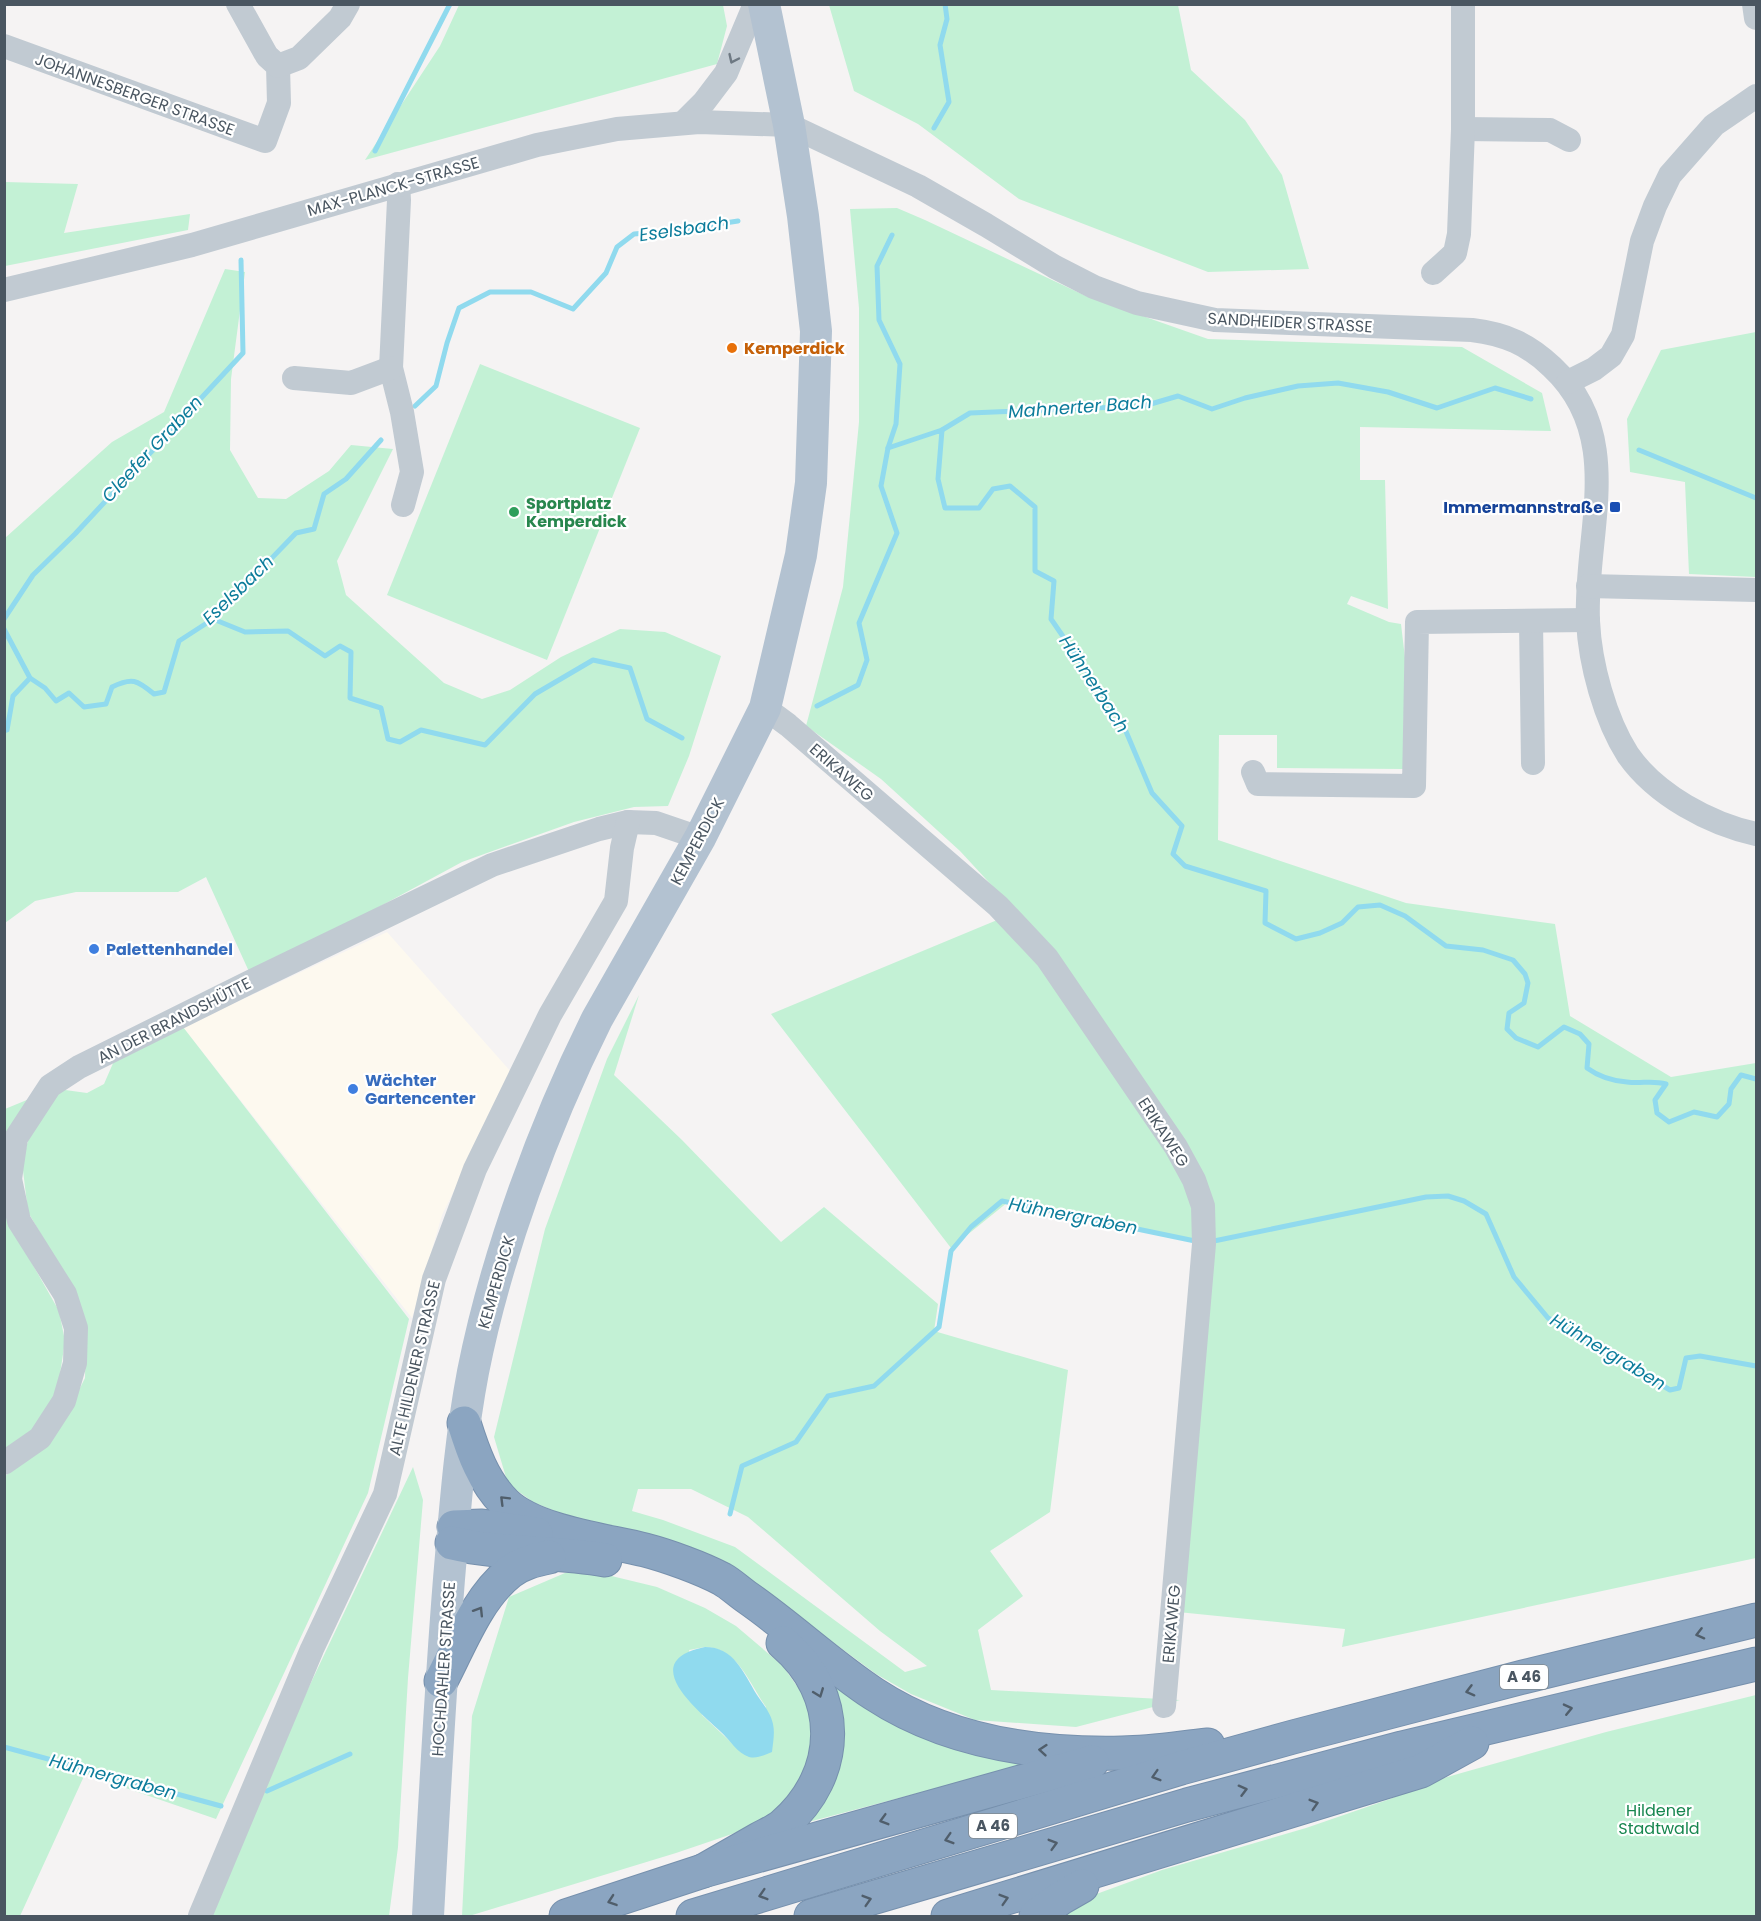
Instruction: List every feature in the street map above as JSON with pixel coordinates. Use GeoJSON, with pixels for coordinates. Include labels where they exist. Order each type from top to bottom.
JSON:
{"type":"FeatureCollection","features":[{"type":"Feature","properties":{"kind":"highway"},"geometry":{"type":"LineString","coordinates":[[464,1423],[476,1461],[491,1486],[505,1503],[522,1515],[541,1524],[648,1551],[721,1579],[766,1610],[875,1694],[943,1730],[1013,1747],[1122,1754],[1293,1737]]}},
{"type":"Feature","properties":{"kind":"highway"},"geometry":{"type":"LineString","coordinates":[[453,1535],[482,1526],[595,1539]]}},
{"type":"Feature","properties":{"kind":"highway"},"geometry":{"type":"LineString","coordinates":[[453,1535],[482,1550],[564,1554],[626,1564],[691,1584],[731,1605],[762,1626],[790,1649],[808,1670],[819,1690],[829,1722],[826,1751],[819,1778],[782,1826],[703,1871]]}},
{"type":"Feature","properties":{"kind":"highway"},"geometry":{"type":"LineString","coordinates":[[441,1681],[476,1615],[493,1589],[511,1572],[531,1561],[564,1554]]}},
{"type":"Feature","properties":{"kind":"highway","name":"A 46"},"geometry":{"type":"LineString","coordinates":[[693,1917],[1181,1768],[1534,1674],[1756,1620]]}},
{"type":"Feature","properties":{"kind":"highway","name":"A 46"},"geometry":{"type":"LineString","coordinates":[[810,1917],[1187,1805],[1511,1722],[1756,1664]]}},
{"type":"Feature","properties":{"kind":"highway"},"geometry":{"type":"LineString","coordinates":[[948,1917],[1421,1771],[1511,1722]]}},
{"type":"Feature","properties":{"kind":"highway"},"geometry":{"type":"LineString","coordinates":[[566,1917],[703,1871],[1122,1754]]}},
{"type":"Feature","properties":{"kind":"highway"},"geometry":{"type":"LineString","coordinates":[[1036,1917],[1061,1898],[1124,1862]]}},
{"type":"Feature","properties":{"kind":"main road","name":"KEMPERDICK"},"geometry":{"type":"LineString","coordinates":[[464,1423],[484,1322],[512,1228],[539,1152],[597,1019],[700,838],[765,708],[801,555],[811,483],[816,331],[803,216],[789,125],[764,4]]}},
{"type":"Feature","properties":{"kind":"main road","name":"HOCHDAHLER STRASSE"},"geometry":{"type":"LineString","coordinates":[[428,1917],[441,1681],[464,1423]]}},
{"type":"Feature","properties":{"kind":"street"},"geometry":{"type":"LineString","coordinates":[[238,4],[267,56],[278,66],[299,58],[340,18],[348,4]]}},
{"type":"Feature","properties":{"kind":"street"},"geometry":{"type":"LineString","coordinates":[[683,123],[704,102],[726,73],[755,4]]}},
{"type":"Feature","properties":{"kind":"street"},"geometry":{"type":"LineString","coordinates":[[1433,273],[1455,253],[1459,234],[1463,129],[1463,4]]}},
{"type":"Feature","properties":{"kind":"street"},"geometry":{"type":"LineString","coordinates":[[1754,4],[1756,18]]}},
{"type":"Feature","properties":{"kind":"street","name":"JOHANNESBERGER STRASSE"},"geometry":{"type":"LineString","coordinates":[[4,46],[266,141],[279,104],[278,66]]}},
{"type":"Feature","properties":{"kind":"street"},"geometry":{"type":"LineString","coordinates":[[1568,382],[1594,369],[1611,356],[1623,335],[1642,241],[1670,175],[1714,125],[1756,96]]}},
{"type":"Feature","properties":{"kind":"street","name":"MAX-PLANCK-STRASSE"},"geometry":{"type":"LineString","coordinates":[[4,290],[192,245],[537,145],[616,129],[683,123],[789,125]]}},
{"type":"Feature","properties":{"kind":"street","name":"SANDHEIDER STRASSE"},"geometry":{"type":"LineString","coordinates":[[789,125],[918,186],[1055,267],[1094,287],[1137,303],[1215,320],[1490,332],[1508,337],[1539,355],[1568,382],[1589,420],[1596,460],[1596,509],[1588,586],[1590,648],[1596,675],[1612,721],[1628,754],[1644,773],[1683,806],[1733,828],[1756,834]]}},
{"type":"Feature","properties":{"kind":"street"},"geometry":{"type":"LineString","coordinates":[[1463,129],[1550,130],[1569,140]]}},
{"type":"Feature","properties":{"kind":"street"},"geometry":{"type":"LineString","coordinates":[[398,184],[391,368],[402,412],[412,472],[403,505]]}},
{"type":"Feature","properties":{"kind":"street"},"geometry":{"type":"LineString","coordinates":[[294,378],[351,383],[391,368]]}},
{"type":"Feature","properties":{"kind":"street"},"geometry":{"type":"LineString","coordinates":[[1588,586],[1756,590]]}},
{"type":"Feature","properties":{"kind":"street"},"geometry":{"type":"LineString","coordinates":[[1253,771],[1258,784],[1414,786],[1417,622],[1588,620]]}},
{"type":"Feature","properties":{"kind":"street"},"geometry":{"type":"LineString","coordinates":[[1531,621],[1533,763]]}},
{"type":"Feature","properties":{"kind":"street","name":"ERIKAWEG"},"geometry":{"type":"LineString","coordinates":[[765,708],[788,725],[998,906],[1047,958],[1176,1148],[1194,1180],[1203,1206],[1204,1244],[1164,1706]]}},
{"type":"Feature","properties":{"kind":"street","name":"AN DER BRANDSHÜTTE"},"geometry":{"type":"LineString","coordinates":[[4,1463],[40,1438],[64,1401],[75,1363],[76,1329],[65,1294],[19,1221],[10,1179],[16,1138],[50,1086],[80,1067],[244,985],[492,865],[599,829],[628,822],[656,823],[700,838]]}},
{"type":"Feature","properties":{"kind":"street","name":"ALTE HILDENER STRASSE"},"geometry":{"type":"LineString","coordinates":[[200,1917],[312,1649],[385,1494],[434,1279],[481,1158],[550,1015],[616,901],[622,848],[628,822]]}},
{"type":"Feature","properties":{"kind":"shaded area"},"geometry":{"type":"Polygon","coordinates":[[[387,932],[512,1073],[442,1215],[412,1318],[183,1027],[387,932]]]}},
{"type":"Feature","properties":{"kind":"green space"},"geometry":{"type":"Polygon","coordinates":[[[459,5],[723,5],[727,26],[717,64],[365,160],[440,46],[459,5]]]}},
{"type":"Feature","properties":{"kind":"green space"},"geometry":{"type":"Polygon","coordinates":[[[829,5],[1178,5],[1191,70],[1245,120],[1282,175],[1309,269],[1208,272],[1019,199],[918,124],[854,91],[829,5]]]}},
{"type":"Feature","properties":{"kind":"green space"},"geometry":{"type":"Polygon","coordinates":[[[5,182],[78,184],[64,233],[190,214],[188,230],[5,266],[5,182]]]}},
{"type":"Feature","properties":{"kind":"green space"},"geometry":{"type":"Polygon","coordinates":[[[897,208],[1086,296],[1208,339],[1462,347],[1542,393],[1551,431],[1360,427],[1360,480],[1385,480],[1388,609],[1351,596],[1347,604],[1389,622],[1401,624],[1405,658],[1403,769],[1277,768],[1277,735],[1219,735],[1218,840],[1406,903],[1555,924],[1570,1016],[1671,1077],[1756,1063],[1756,1558],[1342,1647],[1345,1629],[1178,1612],[1212,1214],[1034,931],[960,851],[881,779],[806,726],[843,587],[859,422],[859,308],[850,209],[897,208]]]}},
{"type":"Feature","properties":{"kind":"green space"},"geometry":{"type":"Polygon","coordinates":[[[225,269],[245,272],[231,379],[230,450],[258,498],[286,499],[329,471],[351,445],[393,449],[337,561],[346,595],[444,683],[482,699],[510,690],[561,657],[620,629],[665,632],[721,656],[689,756],[668,806],[634,807],[574,822],[462,862],[251,976],[206,877],[178,892],[76,892],[35,901],[5,923],[5,538],[112,442],[164,412],[225,269]]]}},
{"type":"Feature","properties":{"kind":"green space"},"geometry":{"type":"Polygon","coordinates":[[[1756,332],[1756,577],[1689,574],[1685,482],[1630,472],[1627,419],[1661,350],[1756,332]]]}},
{"type":"Feature","properties":{"kind":"green space","name":"Sportplatz Kemperdick"},"geometry":{"type":"Polygon","coordinates":[[[480,364],[640,428],[547,660],[387,595],[480,364]]]}},
{"type":"Feature","properties":{"kind":"green space"},"geometry":{"type":"Polygon","coordinates":[[[1002,918],[1053,978],[1190,1182],[1198,1243],[1013,1198],[951,1248],[771,1014],[1002,918]]]}},
{"type":"Feature","properties":{"kind":"green space"},"geometry":{"type":"Polygon","coordinates":[[[639,995],[614,1075],[682,1140],[781,1242],[824,1207],[938,1304],[934,1331],[1068,1370],[1050,1512],[990,1551],[1023,1596],[978,1630],[991,1690],[1180,1700],[1076,1727],[975,1720],[911,1694],[876,1674],[788,1609],[533,1502],[508,1484],[494,1437],[545,1229],[607,1059],[639,995]],[[638,1489],[632,1511],[735,1547],[905,1672],[927,1666],[880,1631],[748,1517],[691,1489],[638,1489]]]}},
{"type":"Feature","properties":{"kind":"green space"},"geometry":{"type":"Polygon","coordinates":[[[183,1027],[409,1319],[368,1493],[216,1819],[85,1774],[20,1916],[5,1916],[5,1476],[60,1428],[85,1378],[86,1322],[65,1276],[28,1212],[22,1162],[31,1130],[58,1089],[87,1093],[104,1084],[114,1061],[183,1027]]]}},
{"type":"Feature","properties":{"kind":"green space"},"geometry":{"type":"Polygon","coordinates":[[[34,1097],[5,1149],[5,1109],[34,1097]]]}},
{"type":"Feature","properties":{"kind":"green space"},"geometry":{"type":"Polygon","coordinates":[[[4,1205],[8,1221],[59,1311],[65,1341],[57,1394],[34,1429],[4,1454],[4,1205]]]}},
{"type":"Feature","properties":{"kind":"green space"},"geometry":{"type":"Polygon","coordinates":[[[413,1467],[423,1500],[408,1678],[398,1847],[389,1916],[205,1916],[263,1784],[413,1467]]]}},
{"type":"Feature","properties":{"kind":"green space"},"geometry":{"type":"Polygon","coordinates":[[[595,1572],[657,1587],[705,1608],[736,1626],[783,1666],[801,1692],[809,1712],[812,1733],[811,1757],[788,1801],[763,1821],[676,1853],[469,1916],[462,1916],[472,1716],[509,1597],[565,1573],[595,1572]],[[705,1647],[689,1650],[702,1715],[738,1749],[766,1707],[742,1668],[726,1653],[705,1647]]]}},
{"type":"Feature","properties":{"kind":"green space"},"geometry":{"type":"Polygon","coordinates":[[[819,1670],[1047,1759],[797,1825],[840,1764],[841,1719],[819,1670]]]}},
{"type":"Feature","properties":{"kind":"green space","name":"Hildener Stadtwald"},"geometry":{"type":"Polygon","coordinates":[[[1756,1695],[1756,1916],[1051,1916],[1061,1907],[1162,1870],[1306,1828],[1390,1799],[1433,1781],[1606,1732],[1756,1695]]]}},
{"type":"Feature","properties":{"kind":"water"},"geometry":{"type":"Polygon","coordinates":[[[705,1647],[723,1651],[737,1662],[767,1709],[774,1731],[772,1752],[755,1757],[741,1753],[687,1699],[678,1686],[673,1674],[675,1663],[685,1654],[705,1647]]]}},
{"type":"Feature","properties":{"kind":"waterway","name":"Cleefer Graben"},"geometry":{"type":"LineString","coordinates":[[375,151],[450,4]]}},
{"type":"Feature","properties":{"kind":"waterway"},"geometry":{"type":"LineString","coordinates":[[934,128],[949,102],[940,45],[947,19],[945,4]]}},
{"type":"Feature","properties":{"kind":"waterway","name":"Eselsbach"},"geometry":{"type":"LineString","coordinates":[[415,406],[436,386],[459,308],[490,292],[531,292],[573,309],[606,273],[617,247],[634,234],[738,221]]}},
{"type":"Feature","properties":{"kind":"waterway"},"geometry":{"type":"LineString","coordinates":[[817,706],[858,685],[867,660],[859,623],[897,533],[881,486],[888,448],[896,424],[900,364],[879,320],[877,266],[892,235]]}},
{"type":"Feature","properties":{"kind":"waterway","name":"Cleefer Graben"},"geometry":{"type":"LineString","coordinates":[[4,619],[33,575],[75,534],[243,353],[241,260]]}},
{"type":"Feature","properties":{"kind":"waterway","name":"Mahnerter Bach"},"geometry":{"type":"LineString","coordinates":[[942,430],[970,413],[1144,406],[1178,396],[1212,409],[1245,398],[1298,386],[1338,383],[1388,392],[1437,408],[1495,388],[1531,399]]}},
{"type":"Feature","properties":{"kind":"waterway","name":"Hühnerbach"},"geometry":{"type":"LineString","coordinates":[[888,448],[942,430],[938,479],[945,508],[979,508],[993,489],[1010,486],[1035,507],[1035,571],[1054,581],[1051,619],[1122,722],[1152,793],[1182,826],[1173,854],[1185,866],[1266,891],[1265,923],[1296,939],[1320,933],[1342,923],[1358,907],[1380,905],[1405,916],[1446,946],[1483,950],[1513,960],[1525,974],[1528,983],[1524,1003],[1509,1013],[1507,1029],[1516,1038],[1538,1047],[1564,1027],[1580,1034],[1589,1044],[1587,1068],[1591,1071],[1616,1081],[1666,1084],[1655,1100],[1657,1113],[1669,1122],[1694,1112],[1717,1117],[1729,1104],[1731,1089],[1741,1075],[1756,1079]]}},
{"type":"Feature","properties":{"kind":"waterway","name":"Eselsbach"},"geometry":{"type":"LineString","coordinates":[[4,731],[7,730],[13,696],[30,678],[45,688],[56,701],[69,693],[84,707],[106,704],[112,687],[130,681],[139,683],[154,694],[164,692],[179,641],[213,619],[296,533],[314,529],[324,494],[346,479],[381,440]]}},
{"type":"Feature","properties":{"kind":"waterway","name":"Mahnerter Bach"},"geometry":{"type":"LineString","coordinates":[[1639,450],[1756,498]]}},
{"type":"Feature","properties":{"kind":"waterway"},"geometry":{"type":"LineString","coordinates":[[213,619],[245,632],[288,631],[325,656],[340,646],[351,652],[350,698],[381,708],[388,739],[400,742],[421,730],[485,745],[535,694],[593,660],[630,668],[647,719],[682,738]]}},
{"type":"Feature","properties":{"kind":"waterway","name":"Cleefer Graben"},"geometry":{"type":"LineString","coordinates":[[4,629],[30,678]]}},
{"type":"Feature","properties":{"kind":"waterway","name":"Hühnergraben"},"geometry":{"type":"LineString","coordinates":[[1214,1241],[1426,1197],[1448,1196],[1464,1201],[1486,1214],[1514,1277],[1548,1318],[1670,1390],[1679,1388],[1686,1358],[1700,1356],[1756,1366]]}},
{"type":"Feature","properties":{"kind":"waterway","name":"Hühnergraben"},"geometry":{"type":"LineString","coordinates":[[730,1514],[742,1466],[796,1442],[828,1396],[874,1386],[939,1327],[951,1251],[971,1227],[1002,1201],[1195,1241]]}},
{"type":"Feature","properties":{"kind":"waterway","name":"Hühnergraben"},"geometry":{"type":"LineString","coordinates":[[4,1747],[221,1806]]}},
{"type":"Feature","properties":{"kind":"waterway","name":"Hühnergraben"},"geometry":{"type":"LineString","coordinates":[[267,1791],[350,1754]]}},
{"type":"Feature","properties":{"kind":"place","name":"Kemperdick"},"geometry":{"type":"Point","coordinates":[732,348]}},
{"type":"Feature","properties":{"kind":"place","name":"Immermannstraße"},"geometry":{"type":"Point","coordinates":[1615,507]}},
{"type":"Feature","properties":{"kind":"place","name":"Sportplatz Kemperdick"},"geometry":{"type":"Point","coordinates":[514,512]}},
{"type":"Feature","properties":{"kind":"place","name":"Palettenhandel"},"geometry":{"type":"Point","coordinates":[94,949]}},
{"type":"Feature","properties":{"kind":"place","name":"Wächter Gartencenter"},"geometry":{"type":"Point","coordinates":[353,1089]}}]}
